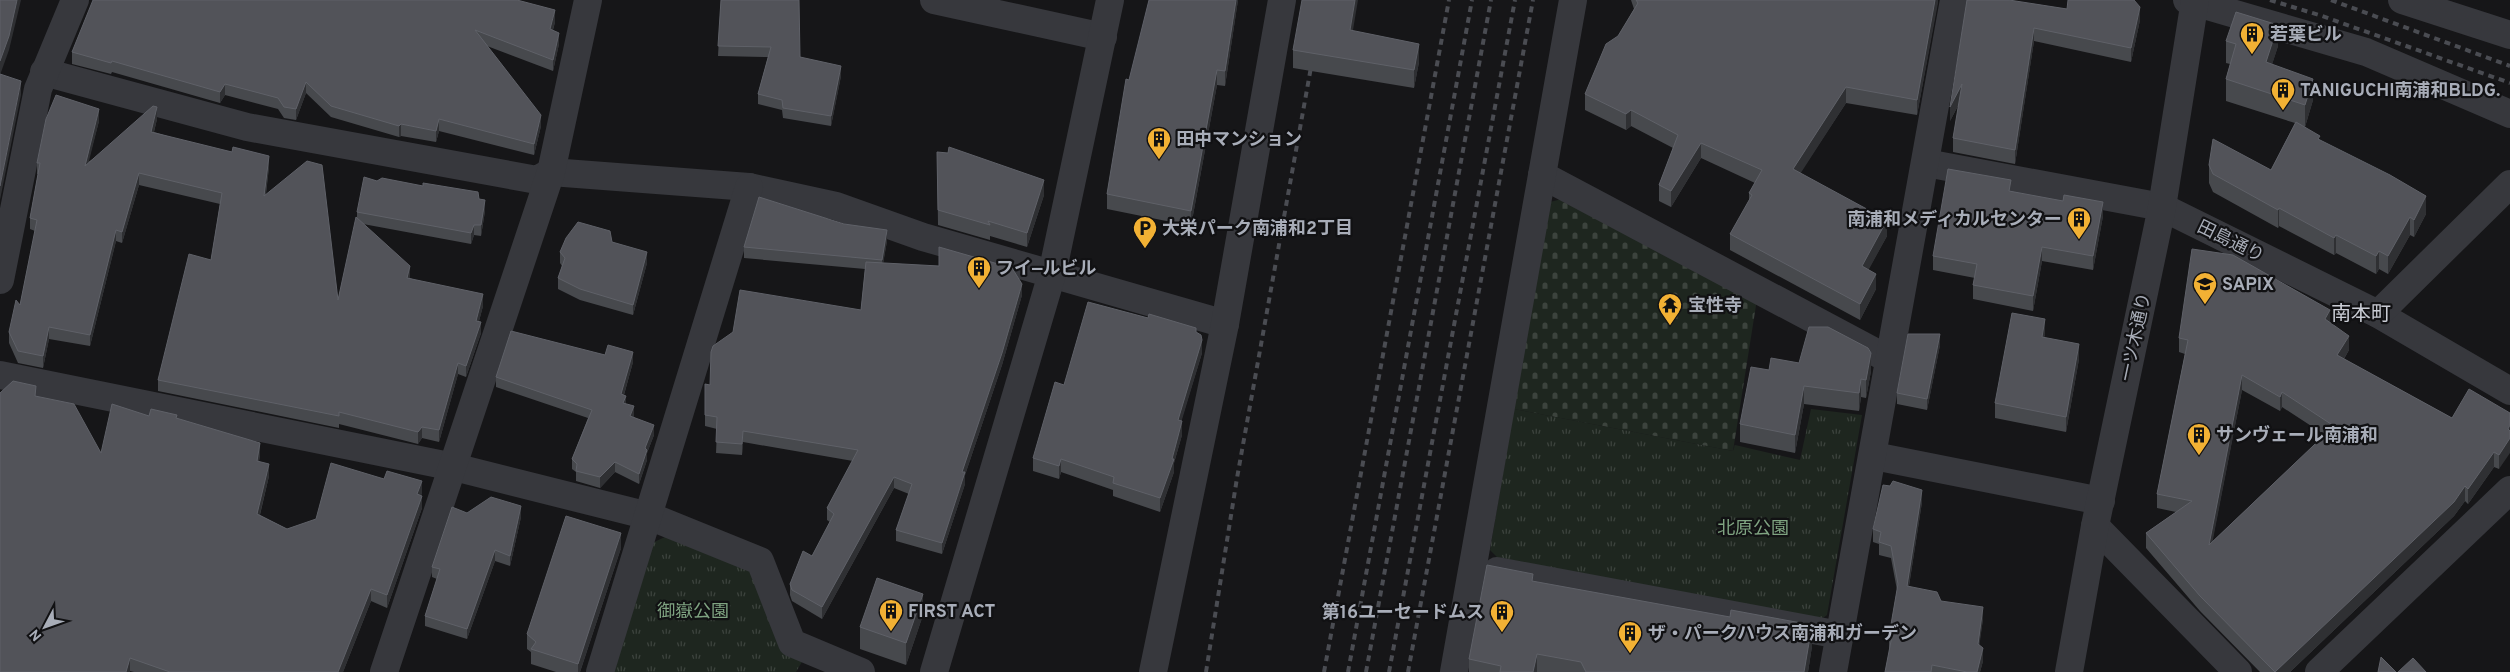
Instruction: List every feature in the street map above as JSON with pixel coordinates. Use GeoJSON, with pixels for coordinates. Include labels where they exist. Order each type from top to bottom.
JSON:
{"type":"FeatureCollection","features":[{"type":"Feature","properties":{"kind":"street"},"geometry":{"type":"LineString","coordinates":[[0,280],[38,89],[75,0]]}},
{"type":"Feature","properties":{"kind":"street"},"geometry":{"type":"LineString","coordinates":[[384,672],[551,172],[588,0]]}},
{"type":"Feature","properties":{"kind":"street"},"geometry":{"type":"LineString","coordinates":[[934,0],[1103,37]]}},
{"type":"Feature","properties":{"kind":"street"},"geometry":{"type":"LineString","coordinates":[[934,672],[1052,274],[1110,0]]}},
{"type":"Feature","properties":{"kind":"street"},"geometry":{"type":"LineString","coordinates":[[1153,672],[1225,324],[1282,0]]}},
{"type":"Feature","properties":{"kind":"street"},"geometry":{"type":"LineString","coordinates":[[1454,672],[1471,566],[1573,0]]}},
{"type":"Feature","properties":{"kind":"street"},"geometry":{"type":"LineString","coordinates":[[1833,672],[1874,456],[1954,0]]}},
{"type":"Feature","properties":{"kind":"street"},"geometry":{"type":"LineString","coordinates":[[2402,0],[2510,35]]}},
{"type":"Feature","properties":{"kind":"street"},"geometry":{"type":"LineString","coordinates":[[2192,1],[2366,52],[2510,114]]}},
{"type":"Feature","properties":{"kind":"street","name":"一ツ木通り"},"geometry":{"type":"LineString","coordinates":[[2070,672],[2098,514],[2162,207],[2192,1]]}},
{"type":"Feature","properties":{"kind":"street"},"geometry":{"type":"LineString","coordinates":[[44,72],[247,127],[537,180],[551,172],[749,187],[836,206],[923,237],[1225,324]]}},
{"type":"Feature","properties":{"kind":"street","name":"田島通り"},"geometry":{"type":"LineString","coordinates":[[1926,163],[2162,207],[2378,314],[2510,391]]}},
{"type":"Feature","properties":{"kind":"street"},"geometry":{"type":"LineString","coordinates":[[1542,175],[1890,360]]}},
{"type":"Feature","properties":{"kind":"street"},"geometry":{"type":"LineString","coordinates":[[2378,314],[2510,184]]}},
{"type":"Feature","properties":{"kind":"street"},"geometry":{"type":"LineString","coordinates":[[600,672],[749,187]]}},
{"type":"Feature","properties":{"kind":"street"},"geometry":{"type":"LineString","coordinates":[[0,375],[454,467],[649,516],[760,561],[792,643],[861,672]]}},
{"type":"Feature","properties":{"kind":"street"},"geometry":{"type":"LineString","coordinates":[[1874,456],[2098,514],[2238,672]]}},
{"type":"Feature","properties":{"kind":"street"},"geometry":{"type":"LineString","coordinates":[[2320,672],[2510,490]]}},
{"type":"Feature","properties":{"kind":"street"},"geometry":{"type":"LineString","coordinates":[[1471,566],[1840,635]]}},
{"type":"Feature","properties":{"kind":"green space","name":"宝性寺"},"geometry":{"type":"Polygon","coordinates":[[[1562,199],[1757,299],[1733,451],[1514,409],[1550,202],[1562,199]]]}},
{"type":"Feature","properties":{"kind":"green space","name":"北原公園"},"geometry":{"type":"Polygon","coordinates":[[[1514,409],[1733,451],[1735,445],[1800,460],[1811,409],[1862,415],[1827,615],[1820,620],[1497,557],[1490,550],[1514,409]]]}},
{"type":"Feature","properties":{"kind":"green space","name":"御嶽公園"},"geometry":{"type":"Polygon","coordinates":[[[667,536],[749,569],[803,660],[796,672],[610,672],[650,544],[667,536]]]}},
{"type":"Feature","properties":{"kind":"building"},"geometry":{"type":"Polygon","coordinates":[[[0,0],[17,0],[9,36],[0,61],[0,0]]]}},
{"type":"Feature","properties":{"kind":"building"},"geometry":{"type":"Polygon","coordinates":[[[93,0],[517,0],[555,10],[550,29],[559,33],[553,60],[475,30],[541,115],[534,144],[439,119],[436,131],[401,124],[399,126],[331,106],[306,82],[296,109],[284,107],[278,98],[225,84],[220,92],[112,61],[111,63],[72,52],[93,0]]]}},
{"type":"Feature","properties":{"kind":"building"},"geometry":{"type":"Polygon","coordinates":[[[721,0],[799,0],[800,57],[841,66],[831,116],[783,108],[782,100],[758,94],[771,47],[718,46],[721,0]]]}},
{"type":"Feature","properties":{"kind":"building"},"geometry":{"type":"Polygon","coordinates":[[[1149,0],[1236,0],[1225,71],[1217,70],[1191,211],[1107,194],[1126,79],[1129,80],[1149,0]]]}},
{"type":"Feature","properties":{"kind":"building"},"geometry":{"type":"Polygon","coordinates":[[[1302,0],[1355,0],[1350,30],[1419,44],[1414,70],[1293,50],[1302,0]]]}},
{"type":"Feature","properties":{"kind":"building"},"geometry":{"type":"Polygon","coordinates":[[[1636,0],[1935,0],[1917,100],[1846,87],[1793,169],[1887,220],[1862,266],[1876,274],[1860,304],[1730,234],[1752,195],[1749,193],[1762,170],[1701,143],[1671,191],[1659,185],[1678,135],[1631,110],[1626,114],[1585,94],[1606,44],[1618,36],[1638,3],[1636,0]]]}},
{"type":"Feature","properties":{"kind":"building"},"geometry":{"type":"Polygon","coordinates":[[[1967,0],[2009,0],[2067,9],[2068,0],[2134,0],[2140,7],[2131,48],[2034,28],[2015,150],[1953,138],[1962,84],[1950,107],[1967,0]]]}},
{"type":"Feature","properties":{"kind":"building"},"geometry":{"type":"Polygon","coordinates":[[[2236,12],[2278,25],[2266,62],[2313,79],[2305,105],[2226,79],[2236,44],[2226,41],[2236,12]]]}},
{"type":"Feature","properties":{"kind":"building"},"geometry":{"type":"Polygon","coordinates":[[[0,74],[21,81],[0,186],[0,74]]]}},
{"type":"Feature","properties":{"kind":"building"},"geometry":{"type":"Polygon","coordinates":[[[56,95],[99,109],[85,166],[153,106],[157,107],[151,132],[232,152],[233,147],[269,156],[264,196],[307,161],[322,165],[338,300],[356,217],[410,266],[407,278],[483,294],[476,321],[481,322],[466,366],[458,363],[439,430],[422,427],[418,432],[339,412],[339,416],[158,380],[189,254],[211,260],[222,193],[139,173],[122,232],[116,230],[90,335],[49,327],[43,356],[18,351],[9,332],[16,300],[20,305],[37,220],[30,218],[40,163],[37,163],[46,119],[56,95]]]}},
{"type":"Feature","properties":{"kind":"building"},"geometry":{"type":"Polygon","coordinates":[[[2296,122],[2320,136],[2318,139],[2390,175],[2426,196],[2414,220],[2410,217],[2388,256],[2379,251],[2376,256],[2336,235],[2334,238],[2213,174],[2209,165],[2213,139],[2271,170],[2296,122]]]}},
{"type":"Feature","properties":{"kind":"building"},"geometry":{"type":"Polygon","coordinates":[[[949,147],[1044,180],[1027,233],[988,221],[990,225],[938,210],[937,152],[948,153],[949,147]]]}},
{"type":"Feature","properties":{"kind":"building"},"geometry":{"type":"Polygon","coordinates":[[[1948,169],[2011,180],[2009,191],[2063,201],[2064,195],[2103,202],[2093,256],[2042,247],[2033,296],[1973,285],[1977,264],[1933,256],[1948,169]]]}},
{"type":"Feature","properties":{"kind":"building"},"geometry":{"type":"Polygon","coordinates":[[[364,177],[377,181],[382,178],[423,186],[423,183],[478,192],[479,199],[485,200],[481,225],[474,225],[471,233],[357,212],[364,177]]]}},
{"type":"Feature","properties":{"kind":"building"},"geometry":{"type":"Polygon","coordinates":[[[759,197],[844,224],[887,230],[882,260],[744,247],[759,197]]]}},
{"type":"Feature","properties":{"kind":"building"},"geometry":{"type":"Polygon","coordinates":[[[578,222],[610,231],[612,242],[647,252],[633,305],[580,289],[558,278],[565,258],[560,252],[566,238],[578,222]]]}},
{"type":"Feature","properties":{"kind":"building"},"geometry":{"type":"Polygon","coordinates":[[[939,247],[1012,268],[1022,284],[1002,353],[962,472],[965,472],[942,543],[896,530],[912,484],[894,477],[822,607],[792,590],[790,584],[803,551],[812,556],[834,514],[827,508],[858,450],[743,431],[742,444],[716,442],[717,417],[705,415],[705,384],[710,385],[711,352],[713,346],[733,332],[740,290],[861,310],[866,262],[939,266],[939,247]]]}},
{"type":"Feature","properties":{"kind":"building"},"geometry":{"type":"Polygon","coordinates":[[[2192,249],[2233,255],[2330,310],[2325,319],[2349,336],[2337,355],[2452,418],[2469,389],[2510,413],[2508,429],[2510,431],[2510,438],[2499,455],[2494,452],[2468,489],[2465,486],[2454,502],[2275,672],[2200,596],[2146,533],[2192,501],[2157,494],[2188,340],[2179,338],[2192,249]],[[2242,375],[2209,545],[2334,426],[2282,392],[2280,397],[2242,375]]]}},
{"type":"Feature","properties":{"kind":"building"},"geometry":{"type":"Polygon","coordinates":[[[1088,302],[1148,318],[1149,314],[1196,328],[1196,332],[1201,335],[1202,340],[1178,420],[1182,421],[1172,459],[1174,459],[1160,498],[1113,483],[1114,477],[1061,459],[1059,466],[1033,458],[1055,382],[1064,385],[1088,302]]]}},
{"type":"Feature","properties":{"kind":"building"},"geometry":{"type":"Polygon","coordinates":[[[2012,313],[2045,319],[2042,337],[2079,344],[2066,417],[1995,403],[2012,313]]]}},
{"type":"Feature","properties":{"kind":"building"},"geometry":{"type":"Polygon","coordinates":[[[1809,327],[1828,327],[1868,348],[1871,353],[1866,380],[1861,379],[1859,393],[1804,386],[1795,435],[1740,424],[1751,367],[1769,370],[1771,358],[1799,363],[1809,327]]]}},
{"type":"Feature","properties":{"kind":"building"},"geometry":{"type":"Polygon","coordinates":[[[511,331],[605,355],[608,345],[633,352],[621,394],[626,396],[623,403],[634,406],[630,416],[654,425],[645,448],[647,450],[639,474],[615,462],[600,477],[576,471],[577,464],[572,459],[592,410],[496,377],[511,331]]]}},
{"type":"Feature","properties":{"kind":"building"},"geometry":{"type":"Polygon","coordinates":[[[1908,334],[1940,334],[1927,399],[1897,393],[1908,334]]]}},
{"type":"Feature","properties":{"kind":"building"},"geometry":{"type":"Polygon","coordinates":[[[13,381],[36,386],[35,396],[74,404],[101,453],[112,404],[149,416],[151,409],[177,415],[176,418],[260,443],[257,461],[269,464],[257,514],[287,529],[316,519],[331,463],[384,479],[387,471],[422,481],[417,494],[422,496],[387,595],[371,589],[338,672],[170,672],[130,658],[126,672],[0,672],[0,393],[13,381]]]}},
{"type":"Feature","properties":{"kind":"building"},"geometry":{"type":"Polygon","coordinates":[[[1893,481],[1922,490],[1907,586],[1937,592],[1941,601],[1983,607],[1978,644],[1983,648],[1977,672],[1967,672],[1932,665],[1931,672],[1885,672],[1892,636],[1889,636],[1898,584],[1891,546],[1879,542],[1881,532],[1873,529],[1883,485],[1890,486],[1893,481]]]}},
{"type":"Feature","properties":{"kind":"building"},"geometry":{"type":"Polygon","coordinates":[[[491,497],[521,506],[510,556],[495,550],[467,629],[425,616],[440,569],[432,567],[452,507],[467,513],[491,497]]]}},
{"type":"Feature","properties":{"kind":"building"},"geometry":{"type":"Polygon","coordinates":[[[566,516],[621,533],[578,664],[531,649],[536,642],[527,634],[566,516]]]}},
{"type":"Feature","properties":{"kind":"building"},"geometry":{"type":"Polygon","coordinates":[[[1487,565],[1533,574],[1532,581],[1730,617],[1731,610],[1812,625],[1804,672],[1586,672],[1581,662],[1537,654],[1533,672],[1500,672],[1501,666],[1469,659],[1487,565]]]}},
{"type":"Feature","properties":{"kind":"building"},"geometry":{"type":"Polygon","coordinates":[[[877,578],[923,594],[906,643],[860,627],[877,578]]]}},
{"type":"Feature","properties":{"kind":"building"},"geometry":{"type":"Polygon","coordinates":[[[2381,657],[2396,672],[2378,672],[2381,657]]]}},
{"type":"Feature","properties":{"kind":"building"},"geometry":{"type":"Polygon","coordinates":[[[2413,658],[2426,672],[2398,672],[2413,658]]]}},
{"type":"Feature","properties":{"kind":"railway"},"geometry":{"type":"LineString","coordinates":[[1324,672],[1449,0]]}},
{"type":"Feature","properties":{"kind":"railway"},"geometry":{"type":"LineString","coordinates":[[1348,672],[1472,0]]}},
{"type":"Feature","properties":{"kind":"railway"},"geometry":{"type":"LineString","coordinates":[[1366,672],[1491,0]]}},
{"type":"Feature","properties":{"kind":"railway"},"geometry":{"type":"LineString","coordinates":[[1389,672],[1515,0]]}},
{"type":"Feature","properties":{"kind":"railway"},"geometry":{"type":"LineString","coordinates":[[1408,672],[1533,0]]}},
{"type":"Feature","properties":{"kind":"railway"},"geometry":{"type":"LineString","coordinates":[[2270,0],[2322,16],[2510,83]]}},
{"type":"Feature","properties":{"kind":"railway"},"geometry":{"type":"LineString","coordinates":[[2331,0],[2510,66]]}},
{"type":"Feature","properties":{"kind":"railway"},"geometry":{"type":"LineString","coordinates":[[1206,672],[1237,478],[1313,56]]}},
{"type":"Feature","properties":{"kind":"place","name":"若葉ビル"},"geometry":{"type":"Point","coordinates":[2252,55]}},
{"type":"Feature","properties":{"kind":"place","name":"TANIGUCHI南浦和BLDG."},"geometry":{"type":"Point","coordinates":[2283,111]}},
{"type":"Feature","properties":{"kind":"place","name":"田中マンション"},"geometry":{"type":"Point","coordinates":[1159,160]}},
{"type":"Feature","properties":{"kind":"place","name":"南浦和メディカルセンター"},"geometry":{"type":"Point","coordinates":[2079,240]}},
{"type":"Feature","properties":{"kind":"place","name":"大栄パーク南浦和2丁目"},"geometry":{"type":"Point","coordinates":[1145,249]}},
{"type":"Feature","properties":{"kind":"place","name":"フイ―ルビル"},"geometry":{"type":"Point","coordinates":[979,289]}},
{"type":"Feature","properties":{"kind":"place","name":"SAPIX"},"geometry":{"type":"Point","coordinates":[2205,305]}},
{"type":"Feature","properties":{"kind":"place","name":"宝性寺"},"geometry":{"type":"Point","coordinates":[1670,326]}},
{"type":"Feature","properties":{"kind":"place","name":"サンヴェール南浦和"},"geometry":{"type":"Point","coordinates":[2199,456]}},
{"type":"Feature","properties":{"kind":"place","name":"FIRST ACT"},"geometry":{"type":"Point","coordinates":[891,632]}},
{"type":"Feature","properties":{"kind":"place","name":"第16ユーセードムス"},"geometry":{"type":"Point","coordinates":[1502,633]}},
{"type":"Feature","properties":{"kind":"place","name":"ザ・パークハウス南浦和ガーデン"},"geometry":{"type":"Point","coordinates":[1630,654]}},
{"type":"Feature","properties":{"kind":"district","name":"南本町"},"geometry":{"type":"Point","coordinates":[2361,313]}}]}
